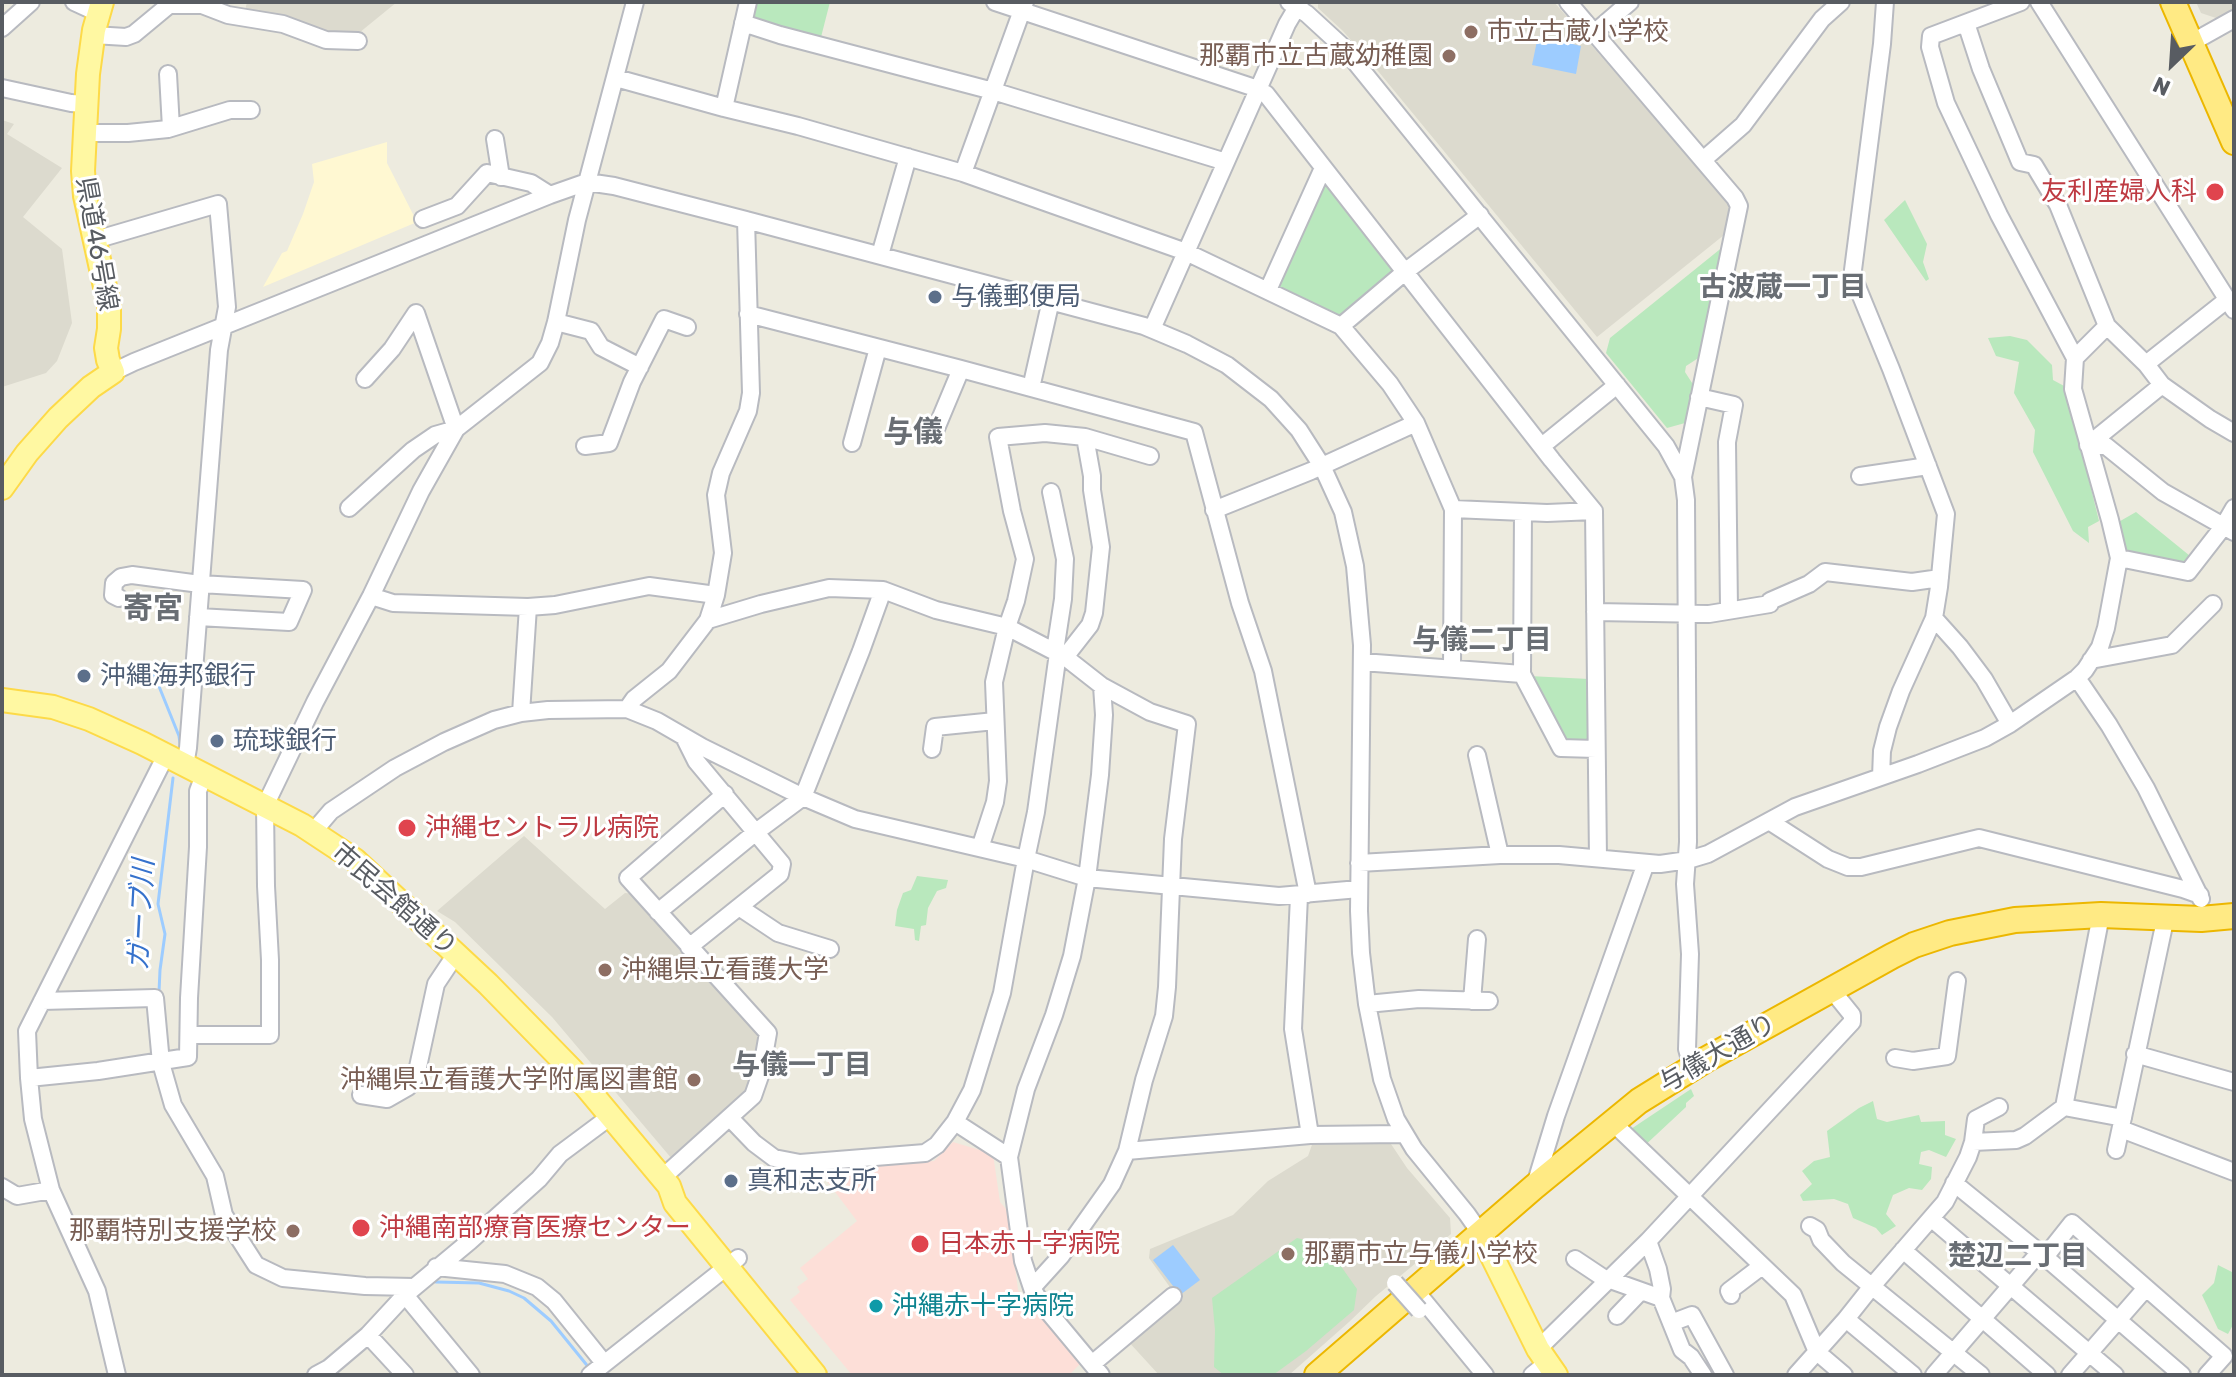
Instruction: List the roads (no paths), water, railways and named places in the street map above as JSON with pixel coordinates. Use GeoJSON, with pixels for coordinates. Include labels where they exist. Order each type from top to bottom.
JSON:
{"type":"FeatureCollection","features":[{"type":"Feature","properties":{"kind":"highway"},"geometry":{"type":"LineString","coordinates":[[2173,2],[2234,142]]}},
{"type":"Feature","properties":{"kind":"highway","name":"与儀大通り"},"geometry":{"type":"LineString","coordinates":[[2200,907],[2225,929],[2234,930]]}},
{"type":"Feature","properties":{"kind":"highway","name":"与儀大通り"},"geometry":{"type":"LineString","coordinates":[[1317,1375],[1534,1187],[1657,1089],[1892,956],[1950,933],[2015,920],[2101,915],[2166,916],[2200,907],[2234,916]]}},
{"type":"Feature","properties":{"kind":"main road","name":"県道46号線"},"geometry":{"type":"LineString","coordinates":[[100,7],[93,35],[85,104],[83,180],[109,305],[106,348],[113,372]]}},
{"type":"Feature","properties":{"kind":"main road"},"geometry":{"type":"LineString","coordinates":[[2,488],[58,418],[91,387],[113,372]]}},
{"type":"Feature","properties":{"kind":"main road","name":"市民会館通り"},"geometry":{"type":"LineString","coordinates":[[2,700],[68,710],[265,806],[313,832],[363,867],[548,1044],[665,1182],[675,1203],[834,1375]]}},
{"type":"Feature","properties":{"kind":"main road"},"geometry":{"type":"LineString","coordinates":[[1481,1234],[1543,1365]]}},
{"type":"Feature","properties":{"kind":"main road","name":"市民会館通り"},"geometry":{"type":"LineString","coordinates":[[732,1263],[815,1375]]}},
{"type":"Feature","properties":{"kind":"street"},"geometry":{"type":"LineString","coordinates":[[2,28],[31,2]]}},
{"type":"Feature","properties":{"kind":"street"},"geometry":{"type":"LineString","coordinates":[[74,2],[100,7]]}},
{"type":"Feature","properties":{"kind":"street"},"geometry":{"type":"LineString","coordinates":[[349,508],[413,450],[435,435],[456,429],[540,363],[556,322],[577,220],[635,2]]}},
{"type":"Feature","properties":{"kind":"street"},"geometry":{"type":"LineString","coordinates":[[724,108],[748,2]]}},
{"type":"Feature","properties":{"kind":"street"},"geometry":{"type":"LineString","coordinates":[[995,2],[1024,6],[1266,94],[1594,511],[1598,858]]}},
{"type":"Feature","properties":{"kind":"street"},"geometry":{"type":"LineString","coordinates":[[1568,2],[1739,206],[1683,477],[1687,613],[1688,860],[1685,874],[1690,954],[1687,1049],[1696,1065]]}},
{"type":"Feature","properties":{"kind":"street"},"geometry":{"type":"LineString","coordinates":[[1594,33],[1630,2]]}},
{"type":"Feature","properties":{"kind":"street"},"geometry":{"type":"LineString","coordinates":[[1703,160],[1743,125],[1822,19],[1841,2]]}},
{"type":"Feature","properties":{"kind":"street"},"geometry":{"type":"LineString","coordinates":[[1881,777],[1882,751],[1888,727],[1934,618],[1946,514],[1854,279],[1885,2]]}},
{"type":"Feature","properties":{"kind":"street"},"geometry":{"type":"LineString","coordinates":[[1359,863],[1500,855],[1672,864],[1688,860],[1708,854],[1816,798],[1985,738],[2077,678],[2091,660],[2100,647],[2106,628],[2119,558],[2073,389],[2075,358],[1999,215],[1946,103],[1930,47],[1931,36],[2021,2]]}},
{"type":"Feature","properties":{"kind":"street"},"geometry":{"type":"LineString","coordinates":[[2039,2],[2231,305],[2146,364]]}},
{"type":"Feature","properties":{"kind":"street"},"geometry":{"type":"LineString","coordinates":[[1152,329],[1295,4],[1343,47],[1666,446],[1683,477]]}},
{"type":"Feature","properties":{"kind":"street"},"geometry":{"type":"LineString","coordinates":[[93,35],[126,37],[169,5],[202,5],[228,15],[283,24],[326,40],[358,41]]}},
{"type":"Feature","properties":{"kind":"street"},"geometry":{"type":"LineString","coordinates":[[963,173],[1024,6]]}},
{"type":"Feature","properties":{"kind":"street"},"geometry":{"type":"LineString","coordinates":[[2191,43],[2234,19]]}},
{"type":"Feature","properties":{"kind":"street"},"geometry":{"type":"LineString","coordinates":[[743,23],[993,91],[1226,162]]}},
{"type":"Feature","properties":{"kind":"street"},"geometry":{"type":"LineString","coordinates":[[1966,23],[1981,69],[2020,162],[2034,165],[2058,205],[2107,326],[2146,364],[2162,385],[2231,427]]}},
{"type":"Feature","properties":{"kind":"street"},"geometry":{"type":"LineString","coordinates":[[168,74],[171,128]]}},
{"type":"Feature","properties":{"kind":"street"},"geometry":{"type":"LineString","coordinates":[[616,78],[963,173],[1186,252],[1341,326],[1390,384],[1416,423],[1453,509],[1452,667]]}},
{"type":"Feature","properties":{"kind":"street"},"geometry":{"type":"LineString","coordinates":[[2,88],[85,104]]}},
{"type":"Feature","properties":{"kind":"street"},"geometry":{"type":"LineString","coordinates":[[83,133],[128,133],[171,128],[230,110],[251,110]]}},
{"type":"Feature","properties":{"kind":"street"},"geometry":{"type":"LineString","coordinates":[[495,139],[501,177]]}},
{"type":"Feature","properties":{"kind":"street"},"geometry":{"type":"LineString","coordinates":[[880,255],[908,157]]}},
{"type":"Feature","properties":{"kind":"street"},"geometry":{"type":"LineString","coordinates":[[1268,290],[1323,168]]}},
{"type":"Feature","properties":{"kind":"street"},"geometry":{"type":"LineString","coordinates":[[423,219],[457,206],[487,173],[531,183],[550,195]]}},
{"type":"Feature","properties":{"kind":"street"},"geometry":{"type":"LineString","coordinates":[[113,372],[587,182],[614,186],[1051,300],[1152,329],[1205,352],[1251,381],[1286,414],[1307,440],[1343,512],[1358,594],[1362,662],[1359,932],[1367,1004],[1386,1094],[1403,1134],[1481,1234]]}},
{"type":"Feature","properties":{"kind":"street"},"geometry":{"type":"LineString","coordinates":[[95,240],[218,204],[227,307],[219,354],[185,765],[42,1001],[27,1031],[33,1119],[51,1190],[101,1302],[117,1375]]}},
{"type":"Feature","properties":{"kind":"street"},"geometry":{"type":"LineString","coordinates":[[1341,326],[1406,271],[1480,215]]}},
{"type":"Feature","properties":{"kind":"street"},"geometry":{"type":"LineString","coordinates":[[627,709],[634,699],[669,671],[708,620],[716,595],[723,553],[716,495],[721,473],[748,411],[751,393],[746,220]]}},
{"type":"Feature","properties":{"kind":"street"},"geometry":{"type":"LineString","coordinates":[[1031,388],[1051,300]]}},
{"type":"Feature","properties":{"kind":"street"},"geometry":{"type":"LineString","coordinates":[[190,1035],[270,1035],[265,806],[421,491],[456,429],[416,313],[382,363],[365,379]]}},
{"type":"Feature","properties":{"kind":"street"},"geometry":{"type":"LineString","coordinates":[[748,314],[1194,432],[1247,627],[1263,671],[1303,895],[1293,1029],[1310,1135]]}},
{"type":"Feature","properties":{"kind":"street"},"geometry":{"type":"LineString","coordinates":[[585,446],[609,443],[640,367],[664,319],[687,327]]}},
{"type":"Feature","properties":{"kind":"street"},"geometry":{"type":"LineString","coordinates":[[556,322],[591,331],[601,347],[640,367]]}},
{"type":"Feature","properties":{"kind":"street"},"geometry":{"type":"LineString","coordinates":[[2075,358],[2107,326]]}},
{"type":"Feature","properties":{"kind":"street"},"geometry":{"type":"LineString","coordinates":[[852,443],[878,348]]}},
{"type":"Feature","properties":{"kind":"street"},"geometry":{"type":"LineString","coordinates":[[933,436],[961,369]]}},
{"type":"Feature","properties":{"kind":"street"},"geometry":{"type":"LineString","coordinates":[[1542,446],[1617,385]]}},
{"type":"Feature","properties":{"kind":"street"},"geometry":{"type":"LineString","coordinates":[[2088,445],[2162,385]]}},
{"type":"Feature","properties":{"kind":"street"},"geometry":{"type":"LineString","coordinates":[[1699,397],[1734,405],[1727,442],[1729,609]]}},
{"type":"Feature","properties":{"kind":"street"},"geometry":{"type":"LineString","coordinates":[[1214,510],[1416,423]]}},
{"type":"Feature","properties":{"kind":"street"},"geometry":{"type":"LineString","coordinates":[[980,848],[995,802],[998,781],[994,682],[1025,559],[998,437],[1045,433],[1085,437],[1150,456]]}},
{"type":"Feature","properties":{"kind":"street"},"geometry":{"type":"LineString","coordinates":[[1059,654],[1090,625],[1094,613],[1101,547],[1085,437]]}},
{"type":"Feature","properties":{"kind":"street"},"geometry":{"type":"LineString","coordinates":[[1666,446],[1676,449],[1688,443]]}},
{"type":"Feature","properties":{"kind":"street"},"geometry":{"type":"LineString","coordinates":[[2088,445],[2106,446],[2163,492],[2228,530]]}},
{"type":"Feature","properties":{"kind":"street"},"geometry":{"type":"LineString","coordinates":[[1860,476],[1928,466]]}},
{"type":"Feature","properties":{"kind":"street"},"geometry":{"type":"LineString","coordinates":[[730,1118],[774,1158],[800,1163],[925,1153],[937,1145],[955,1122],[972,1090],[1002,993],[1036,812],[1059,654],[1065,559],[1051,492]]}},
{"type":"Feature","properties":{"kind":"street"},"geometry":{"type":"LineString","coordinates":[[2119,558],[2188,572],[2228,530],[2234,508]]}},
{"type":"Feature","properties":{"kind":"street"},"geometry":{"type":"LineString","coordinates":[[1453,509],[1594,511]]}},
{"type":"Feature","properties":{"kind":"street"},"geometry":{"type":"LineString","coordinates":[[1523,512],[1522,674],[1561,748],[1596,749]]}},
{"type":"Feature","properties":{"kind":"street"},"geometry":{"type":"LineString","coordinates":[[1595,612],[1709,614],[1770,602],[1809,584],[1825,572],[1912,582],[1940,578]]}},
{"type":"Feature","properties":{"kind":"street"},"geometry":{"type":"LineString","coordinates":[[119,598],[113,595],[114,583],[121,577],[132,575],[200,584],[303,590],[289,622],[198,617]]}},
{"type":"Feature","properties":{"kind":"street"},"geometry":{"type":"LineString","coordinates":[[371,596],[393,603],[528,607],[555,605],[649,586],[716,595]]}},
{"type":"Feature","properties":{"kind":"street"},"geometry":{"type":"LineString","coordinates":[[708,620],[829,588],[883,590],[936,610],[1007,627],[1059,654],[1102,686],[1150,712],[1187,724],[1169,886],[1165,1012],[1127,1151],[1112,1184],[1086,1222],[1032,1288]]}},
{"type":"Feature","properties":{"kind":"street"},"geometry":{"type":"LineString","coordinates":[[658,912],[803,797],[883,590]]}},
{"type":"Feature","properties":{"kind":"street"},"geometry":{"type":"LineString","coordinates":[[2091,660],[2172,645],[2213,604]]}},
{"type":"Feature","properties":{"kind":"street"},"geometry":{"type":"LineString","coordinates":[[521,713],[528,607]]}},
{"type":"Feature","properties":{"kind":"street"},"geometry":{"type":"LineString","coordinates":[[1934,618],[1984,679],[2010,724]]}},
{"type":"Feature","properties":{"kind":"street"},"geometry":{"type":"LineString","coordinates":[[1362,662],[1522,674]]}},
{"type":"Feature","properties":{"kind":"street"},"geometry":{"type":"LineString","coordinates":[[2077,678],[2146,788],[2200,907]]}},
{"type":"Feature","properties":{"kind":"street"},"geometry":{"type":"LineString","coordinates":[[1102,686],[1104,715],[1100,775],[1087,878],[1072,956],[1026,1089],[1009,1157],[1023,1261],[1032,1288],[1096,1369],[1173,1296]]}},
{"type":"Feature","properties":{"kind":"street"},"geometry":{"type":"LineString","coordinates":[[313,832],[331,811],[395,768],[494,720],[521,713],[589,708],[627,709],[657,721],[803,797],[855,819],[1026,859],[1087,878],[1230,893],[1303,895],[1359,889]]}},
{"type":"Feature","properties":{"kind":"street"},"geometry":{"type":"LineString","coordinates":[[932,749],[935,727],[995,721]]}},
{"type":"Feature","properties":{"kind":"street"},"geometry":{"type":"LineString","coordinates":[[684,737],[696,761],[782,864],[780,874],[689,947]]}},
{"type":"Feature","properties":{"kind":"street"},"geometry":{"type":"LineString","coordinates":[[1477,755],[1500,855]]}},
{"type":"Feature","properties":{"kind":"street"},"geometry":{"type":"LineString","coordinates":[[29,1078],[161,1063],[188,1057],[198,791],[185,765]]}},
{"type":"Feature","properties":{"kind":"street"},"geometry":{"type":"LineString","coordinates":[[665,1182],[753,1096],[761,1073],[768,1033],[628,878],[725,794]]}},
{"type":"Feature","properties":{"kind":"street"},"geometry":{"type":"LineString","coordinates":[[1769,821],[1828,859],[1848,867],[1861,867],[1979,838],[2183,889],[2200,907]]}},
{"type":"Feature","properties":{"kind":"street"},"geometry":{"type":"LineString","coordinates":[[1534,1187],[1556,1116],[1646,863]]}},
{"type":"Feature","properties":{"kind":"street"},"geometry":{"type":"LineString","coordinates":[[739,907],[778,933],[830,949]]}},
{"type":"Feature","properties":{"kind":"street"},"geometry":{"type":"LineString","coordinates":[[1973,1142],[2016,1140],[2064,1107],[2101,915]]}},
{"type":"Feature","properties":{"kind":"street"},"geometry":{"type":"LineString","coordinates":[[2116,1150],[2166,916]]}},
{"type":"Feature","properties":{"kind":"street"},"geometry":{"type":"LineString","coordinates":[[1367,1004],[1419,999],[1480,1001],[1477,939]]}},
{"type":"Feature","properties":{"kind":"street"},"geometry":{"type":"LineString","coordinates":[[361,1095],[387,1099],[408,1087],[416,1076],[436,984],[456,954]]}},
{"type":"Feature","properties":{"kind":"street"},"geometry":{"type":"LineString","coordinates":[[1895,1058],[1913,1061],[1947,1056],[1957,981]]}},
{"type":"Feature","properties":{"kind":"street"},"geometry":{"type":"LineString","coordinates":[[1543,1365],[1611,1279],[1852,1022],[1852,1015],[1831,989]]}},
{"type":"Feature","properties":{"kind":"street"},"geometry":{"type":"LineString","coordinates":[[42,1001],[155,998],[161,1063],[173,1105],[215,1176],[224,1215],[256,1265],[283,1278],[365,1286],[505,1274],[537,1287],[554,1301],[598,1369],[732,1263]]}},
{"type":"Feature","properties":{"kind":"street"},"geometry":{"type":"LineString","coordinates":[[2135,1054],[2234,1082]]}},
{"type":"Feature","properties":{"kind":"street"},"geometry":{"type":"LineString","coordinates":[[1796,1375],[1945,1202],[1973,1142],[1976,1119],[1999,1107]]}},
{"type":"Feature","properties":{"kind":"street"},"geometry":{"type":"LineString","coordinates":[[2064,1107],[2122,1123],[2234,1172]]}},
{"type":"Feature","properties":{"kind":"street"},"geometry":{"type":"LineString","coordinates":[[316,1375],[368,1335],[420,1282],[539,1179],[560,1154],[611,1116]]}},
{"type":"Feature","properties":{"kind":"street"},"geometry":{"type":"LineString","coordinates":[[955,1122],[1009,1157]]}},
{"type":"Feature","properties":{"kind":"street"},"geometry":{"type":"LineString","coordinates":[[1612,1122],[1793,1295],[1817,1352],[1844,1375]]}},
{"type":"Feature","properties":{"kind":"street"},"geometry":{"type":"LineString","coordinates":[[1127,1151],[1310,1135],[1403,1134]]}},
{"type":"Feature","properties":{"kind":"street"},"geometry":{"type":"LineString","coordinates":[[1954,1183],[2182,1375]]}},
{"type":"Feature","properties":{"kind":"street"},"geometry":{"type":"LineString","coordinates":[[2,1187],[17,1196],[51,1190]]}},
{"type":"Feature","properties":{"kind":"street"},"geometry":{"type":"LineString","coordinates":[[1932,1219],[2115,1375]]}},
{"type":"Feature","properties":{"kind":"street"},"geometry":{"type":"LineString","coordinates":[[1934,1375],[2072,1223],[2224,1356],[2207,1375]]}},
{"type":"Feature","properties":{"kind":"street"},"geometry":{"type":"LineString","coordinates":[[1810,1226],[1817,1230],[1821,1240],[1843,1263],[1981,1375]]}},
{"type":"Feature","properties":{"kind":"street"},"geometry":{"type":"LineString","coordinates":[[1648,1241],[1658,1269],[1661,1298],[1682,1350],[1703,1375]]}},
{"type":"Feature","properties":{"kind":"street"},"geometry":{"type":"LineString","coordinates":[[1903,1250],[2047,1375]]}},
{"type":"Feature","properties":{"kind":"street"},"geometry":{"type":"LineString","coordinates":[[1575,1259],[1602,1277],[1661,1298]]}},
{"type":"Feature","properties":{"kind":"street"},"geometry":{"type":"LineString","coordinates":[[1731,1295],[1729,1291],[1762,1266]]}},
{"type":"Feature","properties":{"kind":"street"},"geometry":{"type":"LineString","coordinates":[[420,1282],[471,1375]]}},
{"type":"Feature","properties":{"kind":"street"},"geometry":{"type":"LineString","coordinates":[[2070,1375],[2146,1288]]}},
{"type":"Feature","properties":{"kind":"street"},"geometry":{"type":"LineString","coordinates":[[1617,1316],[1641,1291]]}},
{"type":"Feature","properties":{"kind":"street"},"geometry":{"type":"LineString","coordinates":[[1410,1294],[1485,1375]]}},
{"type":"Feature","properties":{"kind":"street"},"geometry":{"type":"LineString","coordinates":[[1671,1323],[1692,1315],[1725,1375]]}},
{"type":"Feature","properties":{"kind":"street"},"geometry":{"type":"LineString","coordinates":[[1846,1319],[1913,1375]]}},
{"type":"Feature","properties":{"kind":"street"},"geometry":{"type":"LineString","coordinates":[[368,1335],[405,1375]]}},
{"type":"Feature","properties":{"kind":"water"},"geometry":{"type":"Polygon","coordinates":[[[1538,36],[1581,46],[1576,74],[1532,65],[1538,36]]]}},
{"type":"Feature","properties":{"kind":"water"},"geometry":{"type":"Polygon","coordinates":[[[1173,1245],[1200,1280],[1180,1295],[1153,1260],[1173,1245]]]}},
{"type":"Feature","properties":{"kind":"waterway","name":"ガーブ川"},"geometry":{"type":"LineString","coordinates":[[150,664],[180,743]]}},
{"type":"Feature","properties":{"kind":"waterway","name":"ガーブ川"},"geometry":{"type":"LineString","coordinates":[[159,992],[165,934],[158,904],[173,778]]}},
{"type":"Feature","properties":{"kind":"waterway","name":"ガーブ川"},"geometry":{"type":"LineString","coordinates":[[436,1282],[479,1283],[524,1298],[551,1321],[590,1369]]}},
{"type":"Feature","properties":{"kind":"place","name":"市立古蔵小学校"},"geometry":{"type":"Point","coordinates":[1471,32]}},
{"type":"Feature","properties":{"kind":"place","name":"那覇市立古蔵幼稚園"},"geometry":{"type":"Point","coordinates":[1449,56]}},
{"type":"Feature","properties":{"kind":"place","name":"友利産婦人科"},"geometry":{"type":"Point","coordinates":[2215,192]}},
{"type":"Feature","properties":{"kind":"place","name":"与儀郵便局"},"geometry":{"type":"Point","coordinates":[935,297]}},
{"type":"Feature","properties":{"kind":"place","name":"沖縄海邦銀行"},"geometry":{"type":"Point","coordinates":[84,676]}},
{"type":"Feature","properties":{"kind":"place","name":"琉球銀行"},"geometry":{"type":"Point","coordinates":[217,741]}},
{"type":"Feature","properties":{"kind":"place","name":"沖縄セントラル病院"},"geometry":{"type":"Point","coordinates":[407,828]}},
{"type":"Feature","properties":{"kind":"place","name":"沖縄県立看護大学"},"geometry":{"type":"Point","coordinates":[605,970]}},
{"type":"Feature","properties":{"kind":"place","name":"沖縄県立看護大学附属図書館"},"geometry":{"type":"Point","coordinates":[694,1080]}},
{"type":"Feature","properties":{"kind":"place","name":"真和志支所"},"geometry":{"type":"Point","coordinates":[731,1181]}},
{"type":"Feature","properties":{"kind":"place","name":"沖縄南部療育医療センター"},"geometry":{"type":"Point","coordinates":[361,1228]}},
{"type":"Feature","properties":{"kind":"place","name":"那覇特別支援学校"},"geometry":{"type":"Point","coordinates":[293,1231]}},
{"type":"Feature","properties":{"kind":"place","name":"日本赤十字病院"},"geometry":{"type":"Point","coordinates":[920,1244]}},
{"type":"Feature","properties":{"kind":"place","name":"那覇市立与儀小学校"},"geometry":{"type":"Point","coordinates":[1288,1254]}},
{"type":"Feature","properties":{"kind":"place","name":"沖縄赤十字病院"},"geometry":{"type":"Point","coordinates":[876,1306]}},
{"type":"Feature","properties":{"kind":"district","name":"古波蔵一丁目"},"geometry":{"type":"Point","coordinates":[1783,288]}},
{"type":"Feature","properties":{"kind":"district","name":"与儀"},"geometry":{"type":"Point","coordinates":[913,433]}},
{"type":"Feature","properties":{"kind":"district","name":"寄宮"},"geometry":{"type":"Point","coordinates":[153,609]}},
{"type":"Feature","properties":{"kind":"district","name":"与儀二丁目"},"geometry":{"type":"Point","coordinates":[1482,641]}},
{"type":"Feature","properties":{"kind":"district","name":"与儀一丁目"},"geometry":{"type":"Point","coordinates":[802,1066]}},
{"type":"Feature","properties":{"kind":"district","name":"楚辺二丁目"},"geometry":{"type":"Point","coordinates":[2018,1257]}}]}
